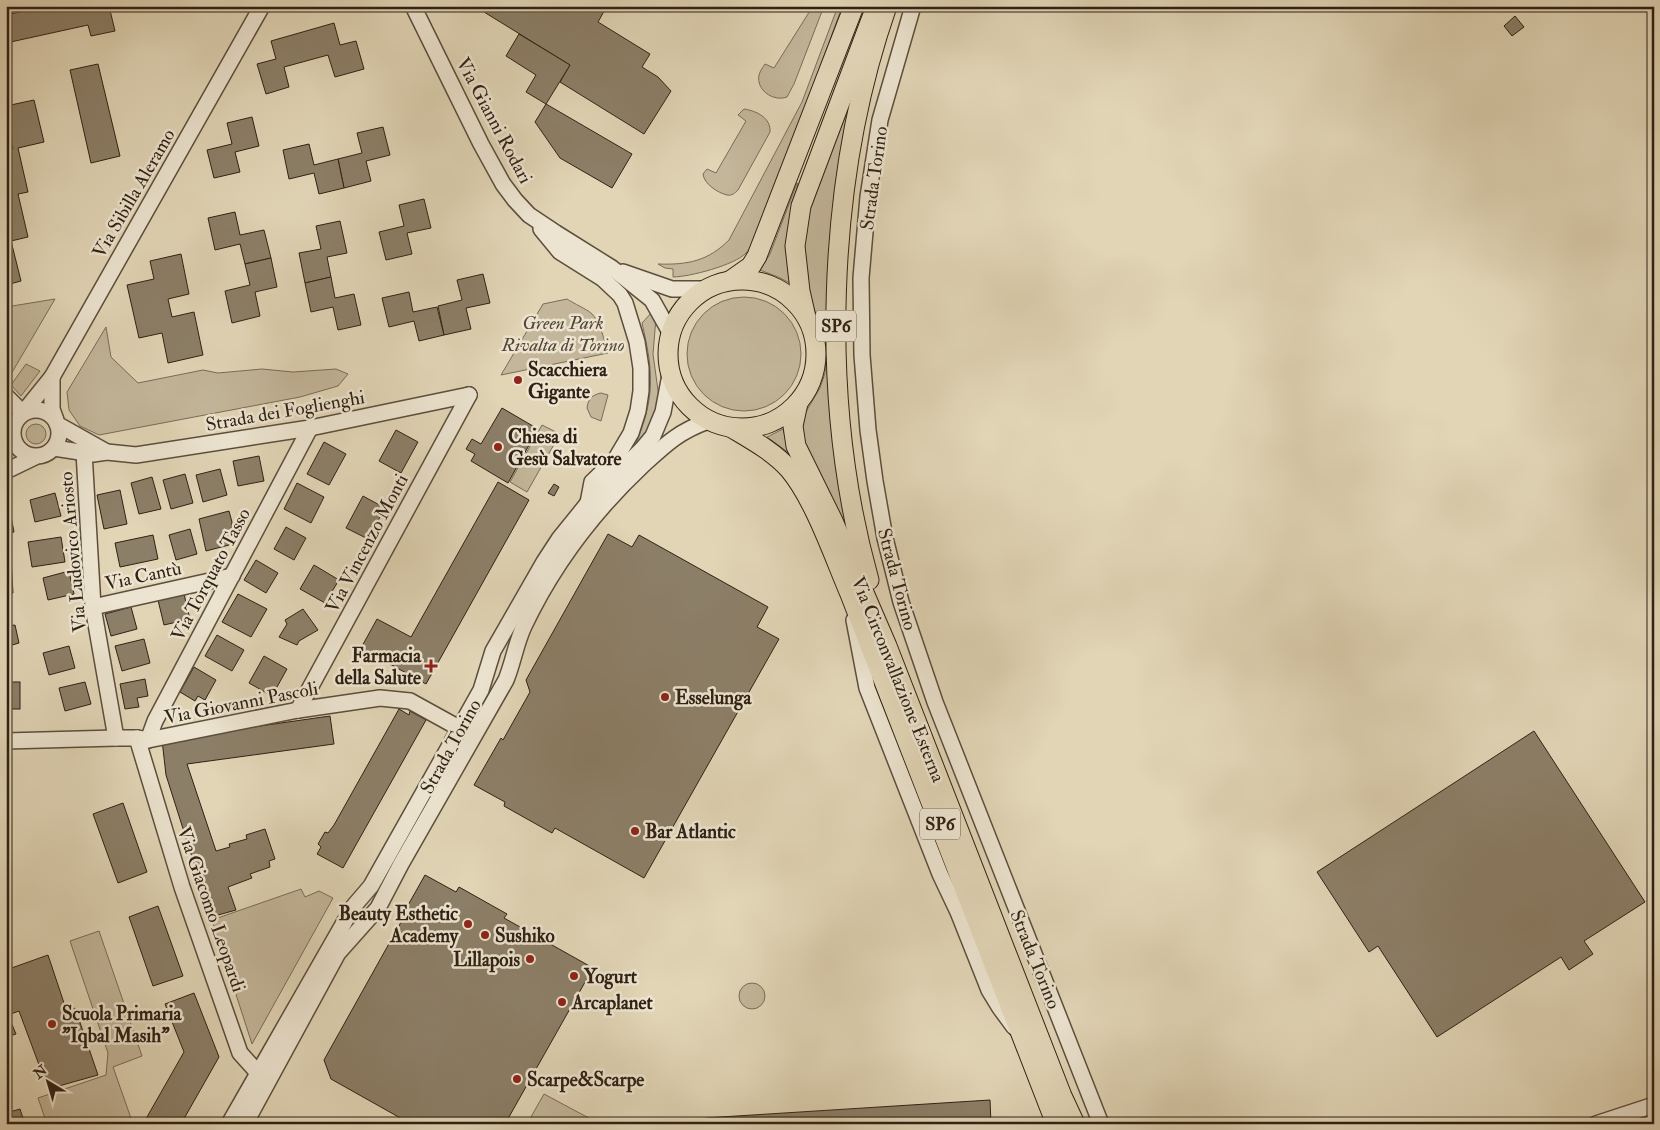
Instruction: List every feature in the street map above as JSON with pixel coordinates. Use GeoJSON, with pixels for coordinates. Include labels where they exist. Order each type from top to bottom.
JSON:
{"type":"FeatureCollection","features":[{"type":"Feature","properties":{"kind":"main road","name":"SP6"},"geometry":{"type":"LineString","coordinates":[[854,6],[780,201],[757,256],[751,266],[731,280],[704,290],[691,299],[680,313],[670,332],[667,357],[670,375],[679,395],[685,403],[708,421],[732,428],[752,428],[774,422],[787,414],[798,403],[812,380],[816,363],[816,346],[812,328],[805,314],[800,291],[795,246],[800,206],[876,6]]}},
{"type":"Feature","properties":{"kind":"main road","name":"SP6"},"geometry":{"type":"LineString","coordinates":[[887,6],[866,75],[843,197],[838,261],[836,354],[840,411],[855,523],[864,564],[887,646]]}},
{"type":"Feature","properties":{"kind":"main road","name":"SP6"},"geometry":{"type":"LineString","coordinates":[[731,280],[750,280],[770,285],[790,297],[805,314]]}},
{"type":"Feature","properties":{"kind":"main road","name":"Via Circonvallazione Esterna"},"geometry":{"type":"LineString","coordinates":[[798,403],[793,426],[796,446],[833,521],[887,646],[1075,1124]]}},
{"type":"Feature","properties":{"kind":"main road","name":"Via Circonvallazione Esterna"},"geometry":{"type":"LineString","coordinates":[[732,428],[776,457],[788,468],[805,492],[850,594],[1056,1124]]}},
{"type":"Feature","properties":{"kind":"street","name":"Via Sibilla Aleramo"},"geometry":{"type":"LineString","coordinates":[[23,413],[52,377],[262,6]]}},
{"type":"Feature","properties":{"kind":"street","name":"Via Sibilla Aleramo"},"geometry":{"type":"LineString","coordinates":[[250,28],[268,6]]}},
{"type":"Feature","properties":{"kind":"street","name":"Via Gianni Rodari"},"geometry":{"type":"LineString","coordinates":[[414,6],[481,144],[515,200],[529,215],[612,268],[652,300],[670,332]]}},
{"type":"Feature","properties":{"kind":"street","name":"Strada Torino"},"geometry":{"type":"LineString","coordinates":[[913,6],[880,120],[868,197],[861,278],[862,355],[868,430],[875,481],[885,538],[901,602],[935,702],[1102,1124]]}},
{"type":"Feature","properties":{"kind":"street"},"geometry":{"type":"LineString","coordinates":[[529,215],[560,252],[603,278],[620,294],[637,342],[641,368],[641,391],[638,411],[631,433],[616,460],[592,482],[588,502]]}},
{"type":"Feature","properties":{"kind":"street","name":"Via Gianni Rodari"},"geometry":{"type":"LineString","coordinates":[[612,268],[672,289],[704,290]]}},
{"type":"Feature","properties":{"kind":"street","name":"Strada Torino"},"geometry":{"type":"LineString","coordinates":[[245,1124],[264,1076],[353,907],[371,886],[481,690],[493,651],[506,627],[559,539],[588,502],[643,448],[652,436],[663,412],[670,375]]}},
{"type":"Feature","properties":{"kind":"street","name":"Via Sibilla Aleramo"},"geometry":{"type":"LineString","coordinates":[[52,377],[52,409],[57,422]]}},
{"type":"Feature","properties":{"kind":"street","name":"Strada dei Foglienghi"},"geometry":{"type":"LineString","coordinates":[[54,448],[93,454],[107,452],[136,455],[310,428],[468,395]]}},
{"type":"Feature","properties":{"kind":"street","name":"Via Vincenzo Monti"},"geometry":{"type":"LineString","coordinates":[[298,710],[468,395]]}},
{"type":"Feature","properties":{"kind":"street"},"geometry":{"type":"LineString","coordinates":[[6,396],[23,413],[15,422],[6,450]]}},
{"type":"Feature","properties":{"kind":"street","name":"Strada dei Foglienghi"},"geometry":{"type":"LineString","coordinates":[[23,413],[42,410],[57,422],[107,452]]}},
{"type":"Feature","properties":{"kind":"street","name":"Strada Torino"},"geometry":{"type":"LineString","coordinates":[[229,1124],[264,1076],[338,953],[378,908],[506,680],[524,625],[556,568],[584,528],[608,500],[682,432],[708,421]]}},
{"type":"Feature","properties":{"kind":"street"},"geometry":{"type":"LineString","coordinates":[[6,471],[35,457],[47,454],[54,448],[60,434],[57,422]]}},
{"type":"Feature","properties":{"kind":"street","name":"Via Torquato Tasso"},"geometry":{"type":"LineString","coordinates":[[143,739],[155,721],[310,428]]}},
{"type":"Feature","properties":{"kind":"street"},"geometry":{"type":"LineString","coordinates":[[13,430],[14,442],[19,450],[35,457]]}},
{"type":"Feature","properties":{"kind":"street","name":"Via Ludovico Ariosto"},"geometry":{"type":"LineString","coordinates":[[84,452],[93,607],[116,738]]}},
{"type":"Feature","properties":{"kind":"street","name":"Via Cantù"},"geometry":{"type":"LineString","coordinates":[[93,607],[232,576]]}},
{"type":"Feature","properties":{"kind":"street","name":"Via Giovanni Pascoli"},"geometry":{"type":"LineString","coordinates":[[6,742],[116,738],[143,739],[298,710],[362,700],[395,698],[410,700],[474,736]]}},
{"type":"Feature","properties":{"kind":"street","name":"Via Giacomo Leopardi"},"geometry":{"type":"LineString","coordinates":[[143,739],[182,887],[240,1053],[264,1076]]}},
{"type":"Feature","properties":{"kind":"street"},"geometry":{"type":"LineString","coordinates":[[1596,1124],[1654,1105]]}},
{"type":"Feature","properties":{"kind":"green space"},"geometry":{"type":"Polygon","coordinates":[[[813,6],[824,6],[794,84],[787,97],[776,98],[771,96],[760,85],[760,72],[765,64],[774,68],[813,6]]]}},
{"type":"Feature","properties":{"kind":"green space"},"geometry":{"type":"Polygon","coordinates":[[[838,6],[842,7],[753,243],[746,253],[732,262],[700,273],[673,277],[673,269],[665,268],[658,264],[679,264],[697,260],[713,253],[729,240],[802,102],[838,6]]]}},
{"type":"Feature","properties":{"kind":"green space"},"geometry":{"type":"Polygon","coordinates":[[[851,87],[857,88],[832,245],[855,556],[804,448],[800,425],[820,388],[825,373],[826,355],[824,336],[808,292],[802,257],[805,214],[851,87]]]}},
{"type":"Feature","properties":{"kind":"green space"},"geometry":{"type":"Polygon","coordinates":[[[744,109],[754,111],[766,119],[770,132],[738,190],[732,195],[727,195],[712,188],[703,174],[707,169],[716,173],[746,121],[738,115],[744,109]]]}},
{"type":"Feature","properties":{"kind":"green space"},"geometry":{"type":"Polygon","coordinates":[[[797,183],[789,233],[790,283],[760,270],[770,254],[797,183]]]}},
{"type":"Feature","properties":{"kind":"green space"},"geometry":{"type":"Polygon","coordinates":[[[744,297],[766,301],[784,314],[797,332],[801,354],[797,376],[784,394],[766,407],[744,411],[722,407],[704,394],[691,376],[687,354],[691,332],[704,314],[722,301],[744,297]]]}},
{"type":"Feature","properties":{"kind":"green space"},"geometry":{"type":"Polygon","coordinates":[[[55,299],[7,381],[6,307],[55,299]]]}},
{"type":"Feature","properties":{"kind":"green space","name":"Green Park Rivalta di Torino"},"geometry":{"type":"Polygon","coordinates":[[[567,299],[594,317],[600,326],[608,353],[501,375],[543,304],[567,299]]]}},
{"type":"Feature","properties":{"kind":"green space"},"geometry":{"type":"Polygon","coordinates":[[[653,311],[656,318],[653,354],[660,405],[647,437],[634,448],[646,415],[650,386],[649,357],[642,323],[653,311]]]}},
{"type":"Feature","properties":{"kind":"green space"},"geometry":{"type":"Polygon","coordinates":[[[106,327],[111,357],[138,383],[203,370],[218,373],[262,369],[293,372],[336,369],[348,374],[338,386],[300,397],[99,435],[80,426],[69,410],[67,392],[106,327]]]}},
{"type":"Feature","properties":{"kind":"green space"},"geometry":{"type":"Polygon","coordinates":[[[26,364],[40,371],[21,396],[11,385],[26,364]]]}},
{"type":"Feature","properties":{"kind":"green space"},"geometry":{"type":"Polygon","coordinates":[[[601,393],[608,395],[601,421],[591,417],[587,408],[591,398],[601,393]]]}},
{"type":"Feature","properties":{"kind":"green space"},"geometry":{"type":"Polygon","coordinates":[[[32,424],[40,424],[46,430],[46,438],[40,444],[32,444],[26,438],[26,430],[32,424]]]}},
{"type":"Feature","properties":{"kind":"green space"},"geometry":{"type":"Polygon","coordinates":[[[542,425],[560,434],[527,492],[510,482],[542,425]]]}},
{"type":"Feature","properties":{"kind":"green space"},"geometry":{"type":"Polygon","coordinates":[[[783,429],[789,453],[767,437],[783,429]]]}},
{"type":"Feature","properties":{"kind":"green space"},"geometry":{"type":"Polygon","coordinates":[[[301,889],[305,897],[319,891],[333,898],[252,1044],[212,920],[301,889]]]}},
{"type":"Feature","properties":{"kind":"green space"},"geometry":{"type":"Polygon","coordinates":[[[99,931],[142,1056],[113,1067],[133,1124],[47,1124],[38,1098],[106,1075],[108,1053],[70,941],[99,931]]]}},
{"type":"Feature","properties":{"kind":"green space"},"geometry":{"type":"Polygon","coordinates":[[[752,983],[762,986],[765,996],[762,1006],[752,1009],[742,1006],[739,996],[742,986],[752,983]]]}},
{"type":"Feature","properties":{"kind":"green space"},"geometry":{"type":"Polygon","coordinates":[[[544,1094],[600,1124],[527,1124],[544,1094]]]}},
{"type":"Feature","properties":{"kind":"building"},"geometry":{"type":"Polygon","coordinates":[[[46,6],[109,6],[115,31],[91,36],[88,25],[6,43],[6,15],[46,6]]]}},
{"type":"Feature","properties":{"kind":"building"},"geometry":{"type":"Polygon","coordinates":[[[487,6],[607,6],[598,22],[650,54],[642,67],[658,77],[671,91],[644,134],[560,82],[570,65],[484,12],[487,6]]]}},
{"type":"Feature","properties":{"kind":"building"},"geometry":{"type":"Polygon","coordinates":[[[1515,16],[1524,27],[1512,36],[1504,26],[1515,16]]]}},
{"type":"Feature","properties":{"kind":"building"},"geometry":{"type":"Polygon","coordinates":[[[334,23],[340,45],[356,41],[364,69],[335,77],[328,55],[284,67],[289,87],[266,94],[257,64],[276,59],[271,41],[334,23]]]}},
{"type":"Feature","properties":{"kind":"building"},"geometry":{"type":"Polygon","coordinates":[[[519,34],[570,65],[546,104],[526,92],[536,75],[506,56],[519,34]]]}},
{"type":"Feature","properties":{"kind":"building"},"geometry":{"type":"Polygon","coordinates":[[[98,64],[120,156],[91,163],[70,70],[98,64]]]}},
{"type":"Feature","properties":{"kind":"building"},"geometry":{"type":"Polygon","coordinates":[[[34,100],[44,142],[18,148],[28,192],[18,194],[28,237],[11,241],[21,281],[6,285],[6,151],[13,149],[6,118],[6,106],[34,100]]]}},
{"type":"Feature","properties":{"kind":"building"},"geometry":{"type":"Polygon","coordinates":[[[546,104],[632,154],[612,188],[560,158],[535,122],[546,104]]]}},
{"type":"Feature","properties":{"kind":"building"},"geometry":{"type":"Polygon","coordinates":[[[252,117],[259,146],[235,152],[240,172],[214,178],[207,150],[232,144],[227,123],[252,117]]]}},
{"type":"Feature","properties":{"kind":"building"},"geometry":{"type":"Polygon","coordinates":[[[383,127],[390,155],[366,161],[371,181],[344,188],[338,159],[362,153],[357,133],[383,127]]]}},
{"type":"Feature","properties":{"kind":"building"},"geometry":{"type":"Polygon","coordinates":[[[309,144],[314,165],[338,159],[344,188],[319,194],[314,173],[289,179],[283,150],[309,144]]]}},
{"type":"Feature","properties":{"kind":"building"},"geometry":{"type":"Polygon","coordinates":[[[424,199],[431,228],[407,233],[412,254],[386,260],[379,232],[404,226],[399,205],[424,199]]]}},
{"type":"Feature","properties":{"kind":"building"},"geometry":{"type":"Polygon","coordinates":[[[235,212],[240,235],[264,230],[271,258],[245,264],[240,244],[215,250],[208,218],[235,212]]]}},
{"type":"Feature","properties":{"kind":"building"},"geometry":{"type":"Polygon","coordinates":[[[340,221],[347,253],[327,257],[331,277],[305,283],[299,253],[321,249],[316,226],[340,221]]]}},
{"type":"Feature","properties":{"kind":"building"},"geometry":{"type":"Polygon","coordinates":[[[181,254],[189,294],[168,299],[172,317],[194,312],[203,355],[168,363],[162,333],[139,338],[127,285],[154,279],[150,261],[181,254]]]}},
{"type":"Feature","properties":{"kind":"building"},"geometry":{"type":"Polygon","coordinates":[[[271,258],[277,287],[255,292],[260,316],[232,323],[225,291],[250,285],[245,264],[271,258]]]}},
{"type":"Feature","properties":{"kind":"building"},"geometry":{"type":"Polygon","coordinates":[[[483,274],[490,303],[466,308],[471,329],[444,335],[438,306],[462,300],[457,280],[483,274]]]}},
{"type":"Feature","properties":{"kind":"building"},"geometry":{"type":"Polygon","coordinates":[[[331,277],[335,298],[354,294],[361,325],[338,330],[333,307],[311,312],[305,283],[331,277]]]}},
{"type":"Feature","properties":{"kind":"building"},"geometry":{"type":"Polygon","coordinates":[[[409,292],[413,312],[437,307],[444,335],[419,341],[414,321],[389,327],[382,298],[409,292]]]}},
{"type":"Feature","properties":{"kind":"building","name":"Chiesa di Gesù Salvatore"},"geometry":{"type":"Polygon","coordinates":[[[502,408],[538,429],[508,483],[471,461],[475,454],[466,449],[472,439],[481,444],[502,408]]]}},
{"type":"Feature","properties":{"kind":"building"},"geometry":{"type":"Polygon","coordinates":[[[396,430],[418,442],[401,473],[379,461],[396,430]]]}},
{"type":"Feature","properties":{"kind":"building"},"geometry":{"type":"Polygon","coordinates":[[[324,442],[346,454],[329,485],[307,474],[324,442]]]}},
{"type":"Feature","properties":{"kind":"building"},"geometry":{"type":"Polygon","coordinates":[[[259,456],[264,481],[238,486],[233,461],[259,456]]]}},
{"type":"Feature","properties":{"kind":"building"},"geometry":{"type":"Polygon","coordinates":[[[220,469],[227,495],[203,502],[196,475],[220,469]]]}},
{"type":"Feature","properties":{"kind":"building"},"geometry":{"type":"Polygon","coordinates":[[[185,474],[193,503],[171,509],[163,480],[185,474]]]}},
{"type":"Feature","properties":{"kind":"building"},"geometry":{"type":"Polygon","coordinates":[[[152,477],[161,509],[139,514],[131,483],[152,477]]]}},
{"type":"Feature","properties":{"kind":"building"},"geometry":{"type":"Polygon","coordinates":[[[498,482],[529,500],[426,684],[361,648],[377,619],[411,637],[498,482]]]}},
{"type":"Feature","properties":{"kind":"building"},"geometry":{"type":"Polygon","coordinates":[[[297,483],[324,497],[311,523],[284,509],[297,483]]]}},
{"type":"Feature","properties":{"kind":"building"},"geometry":{"type":"Polygon","coordinates":[[[554,484],[559,487],[554,496],[548,493],[554,484]]]}},
{"type":"Feature","properties":{"kind":"building"},"geometry":{"type":"Polygon","coordinates":[[[120,490],[127,524],[104,529],[97,495],[120,490]]]}},
{"type":"Feature","properties":{"kind":"building"},"geometry":{"type":"Polygon","coordinates":[[[55,493],[61,516],[35,522],[30,500],[55,493]]]}},
{"type":"Feature","properties":{"kind":"building"},"geometry":{"type":"Polygon","coordinates":[[[363,496],[385,508],[368,539],[346,528],[363,496]]]}},
{"type":"Feature","properties":{"kind":"building"},"geometry":{"type":"Polygon","coordinates":[[[6,506],[9,506],[14,532],[6,534],[6,506]]]}},
{"type":"Feature","properties":{"kind":"building"},"geometry":{"type":"Polygon","coordinates":[[[229,511],[232,522],[229,545],[206,551],[199,519],[229,511]]]}},
{"type":"Feature","properties":{"kind":"building"},"geometry":{"type":"Polygon","coordinates":[[[286,527],[306,538],[294,560],[274,549],[286,527]]]}},
{"type":"Feature","properties":{"kind":"building"},"geometry":{"type":"Polygon","coordinates":[[[190,529],[197,554],[176,560],[169,535],[190,529]]]}},
{"type":"Feature","properties":{"kind":"building"},"geometry":{"type":"Polygon","coordinates":[[[608,534],[632,547],[639,535],[768,607],[757,627],[779,639],[644,878],[555,828],[552,833],[504,806],[505,802],[474,785],[501,738],[503,740],[530,692],[526,680],[608,534]]]}},
{"type":"Feature","properties":{"kind":"building"},"geometry":{"type":"Polygon","coordinates":[[[153,535],[158,559],[120,567],[115,543],[153,535]]]}},
{"type":"Feature","properties":{"kind":"building"},"geometry":{"type":"Polygon","coordinates":[[[61,537],[65,562],[32,567],[28,542],[61,537]]]}},
{"type":"Feature","properties":{"kind":"building"},"geometry":{"type":"Polygon","coordinates":[[[6,559],[11,559],[13,593],[6,594],[6,559]]]}},
{"type":"Feature","properties":{"kind":"building"},"geometry":{"type":"Polygon","coordinates":[[[256,560],[278,573],[266,593],[244,580],[256,560]]]}},
{"type":"Feature","properties":{"kind":"building"},"geometry":{"type":"Polygon","coordinates":[[[314,565],[339,580],[325,603],[300,589],[314,565]]]}},
{"type":"Feature","properties":{"kind":"building"},"geometry":{"type":"Polygon","coordinates":[[[69,571],[74,594],[48,600],[43,578],[69,571]]]}},
{"type":"Feature","properties":{"kind":"building"},"geometry":{"type":"Polygon","coordinates":[[[184,594],[190,619],[164,625],[158,600],[184,594]]]}},
{"type":"Feature","properties":{"kind":"building"},"geometry":{"type":"Polygon","coordinates":[[[238,594],[267,609],[251,637],[222,622],[238,594]]]}},
{"type":"Feature","properties":{"kind":"building"},"geometry":{"type":"Polygon","coordinates":[[[131,607],[137,629],[111,636],[105,614],[131,607]]]}},
{"type":"Feature","properties":{"kind":"building"},"geometry":{"type":"Polygon","coordinates":[[[303,609],[318,630],[299,641],[297,645],[279,637],[287,624],[285,620],[303,609]]]}},
{"type":"Feature","properties":{"kind":"building"},"geometry":{"type":"Polygon","coordinates":[[[7,621],[8,626],[15,625],[19,643],[9,646],[11,654],[6,655],[7,621]]]}},
{"type":"Feature","properties":{"kind":"building"},"geometry":{"type":"Polygon","coordinates":[[[217,635],[244,650],[232,671],[205,656],[217,635]]]}},
{"type":"Feature","properties":{"kind":"building"},"geometry":{"type":"Polygon","coordinates":[[[144,639],[150,663],[122,671],[115,646],[144,639]]]}},
{"type":"Feature","properties":{"kind":"building"},"geometry":{"type":"Polygon","coordinates":[[[69,646],[75,668],[49,675],[43,653],[69,646]]]}},
{"type":"Feature","properties":{"kind":"building"},"geometry":{"type":"Polygon","coordinates":[[[264,656],[287,669],[272,696],[249,683],[264,656]]]}},
{"type":"Feature","properties":{"kind":"building"},"geometry":{"type":"Polygon","coordinates":[[[194,667],[216,680],[205,700],[198,696],[195,701],[180,692],[194,667]]]}},
{"type":"Feature","properties":{"kind":"building"},"geometry":{"type":"Polygon","coordinates":[[[145,679],[148,696],[137,698],[139,707],[125,709],[120,684],[145,679]]]}},
{"type":"Feature","properties":{"kind":"building"},"geometry":{"type":"Polygon","coordinates":[[[6,682],[20,682],[20,709],[6,709],[6,682]]]}},
{"type":"Feature","properties":{"kind":"building"},"geometry":{"type":"Polygon","coordinates":[[[85,682],[91,704],[65,711],[59,688],[85,682]]]}},
{"type":"Feature","properties":{"kind":"building"},"geometry":{"type":"Polygon","coordinates":[[[399,709],[409,715],[410,711],[426,720],[343,868],[317,854],[321,847],[318,844],[325,832],[328,833],[334,825],[399,709]]]}},
{"type":"Feature","properties":{"kind":"building"},"geometry":{"type":"Polygon","coordinates":[[[330,716],[334,744],[187,764],[216,851],[230,847],[229,844],[247,839],[246,835],[265,829],[275,859],[269,861],[270,867],[250,874],[252,878],[228,887],[236,910],[211,917],[166,775],[162,740],[330,716]]]}},
{"type":"Feature","properties":{"kind":"building"},"geometry":{"type":"Polygon","coordinates":[[[1534,731],[1645,902],[1584,941],[1593,954],[1569,970],[1561,957],[1437,1037],[1378,946],[1369,952],[1317,872],[1534,731]]]}},
{"type":"Feature","properties":{"kind":"building"},"geometry":{"type":"Polygon","coordinates":[[[123,803],[147,872],[118,883],[93,814],[123,803]]]}},
{"type":"Feature","properties":{"kind":"building"},"geometry":{"type":"Polygon","coordinates":[[[6,871],[12,875],[6,884],[6,871]]]}},
{"type":"Feature","properties":{"kind":"building"},"geometry":{"type":"Polygon","coordinates":[[[425,875],[456,892],[459,887],[507,914],[504,918],[593,968],[505,1124],[411,1124],[331,1079],[324,1060],[405,915],[403,914],[425,875]]]}},
{"type":"Feature","properties":{"kind":"building"},"geometry":{"type":"Polygon","coordinates":[[[158,906],[183,976],[153,986],[129,917],[158,906]]]}},
{"type":"Feature","properties":{"kind":"building","name":"Scuola Primaria \"Iqbal Masih\""},"geometry":{"type":"Polygon","coordinates":[[[48,955],[67,1012],[75,1008],[98,1075],[48,1089],[19,1011],[8,1015],[16,1034],[6,1037],[6,970],[48,955]]]}},
{"type":"Feature","properties":{"kind":"building"},"geometry":{"type":"Polygon","coordinates":[[[194,993],[219,1057],[181,1124],[143,1124],[184,1052],[165,1004],[194,993]]]}},
{"type":"Feature","properties":{"kind":"building"},"geometry":{"type":"Polygon","coordinates":[[[990,1100],[991,1124],[705,1124],[705,1118],[990,1100]]]}},
{"type":"Feature","properties":{"kind":"building"},"geometry":{"type":"Polygon","coordinates":[[[20,1109],[25,1124],[6,1124],[6,1113],[20,1109]]]}},
{"type":"Feature","properties":{"kind":"place","name":"Scacchiera Gigante"},"geometry":{"type":"Point","coordinates":[518,380]}},
{"type":"Feature","properties":{"kind":"place","name":"Chiesa di Gesù Salvatore"},"geometry":{"type":"Point","coordinates":[498,447]}},
{"type":"Feature","properties":{"kind":"place","name":"Farmacia della Salute"},"geometry":{"type":"Point","coordinates":[431,666]}},
{"type":"Feature","properties":{"kind":"place","name":"Esselunga"},"geometry":{"type":"Point","coordinates":[665,697]}},
{"type":"Feature","properties":{"kind":"place","name":"Bar Atlantic"},"geometry":{"type":"Point","coordinates":[635,831]}},
{"type":"Feature","properties":{"kind":"place","name":"Beauty Esthetic Academy"},"geometry":{"type":"Point","coordinates":[468,924]}},
{"type":"Feature","properties":{"kind":"place","name":"Sushiko"},"geometry":{"type":"Point","coordinates":[485,935]}},
{"type":"Feature","properties":{"kind":"place","name":"Lillapois"},"geometry":{"type":"Point","coordinates":[530,959]}},
{"type":"Feature","properties":{"kind":"place","name":"Yogurt"},"geometry":{"type":"Point","coordinates":[574,976]}},
{"type":"Feature","properties":{"kind":"place","name":"Arcaplanet"},"geometry":{"type":"Point","coordinates":[562,1002]}},
{"type":"Feature","properties":{"kind":"place","name":"Scuola Primaria \"Iqbal Masih\""},"geometry":{"type":"Point","coordinates":[52,1024]}},
{"type":"Feature","properties":{"kind":"place","name":"Scarpe&Scarpe"},"geometry":{"type":"Point","coordinates":[517,1079]}}]}
